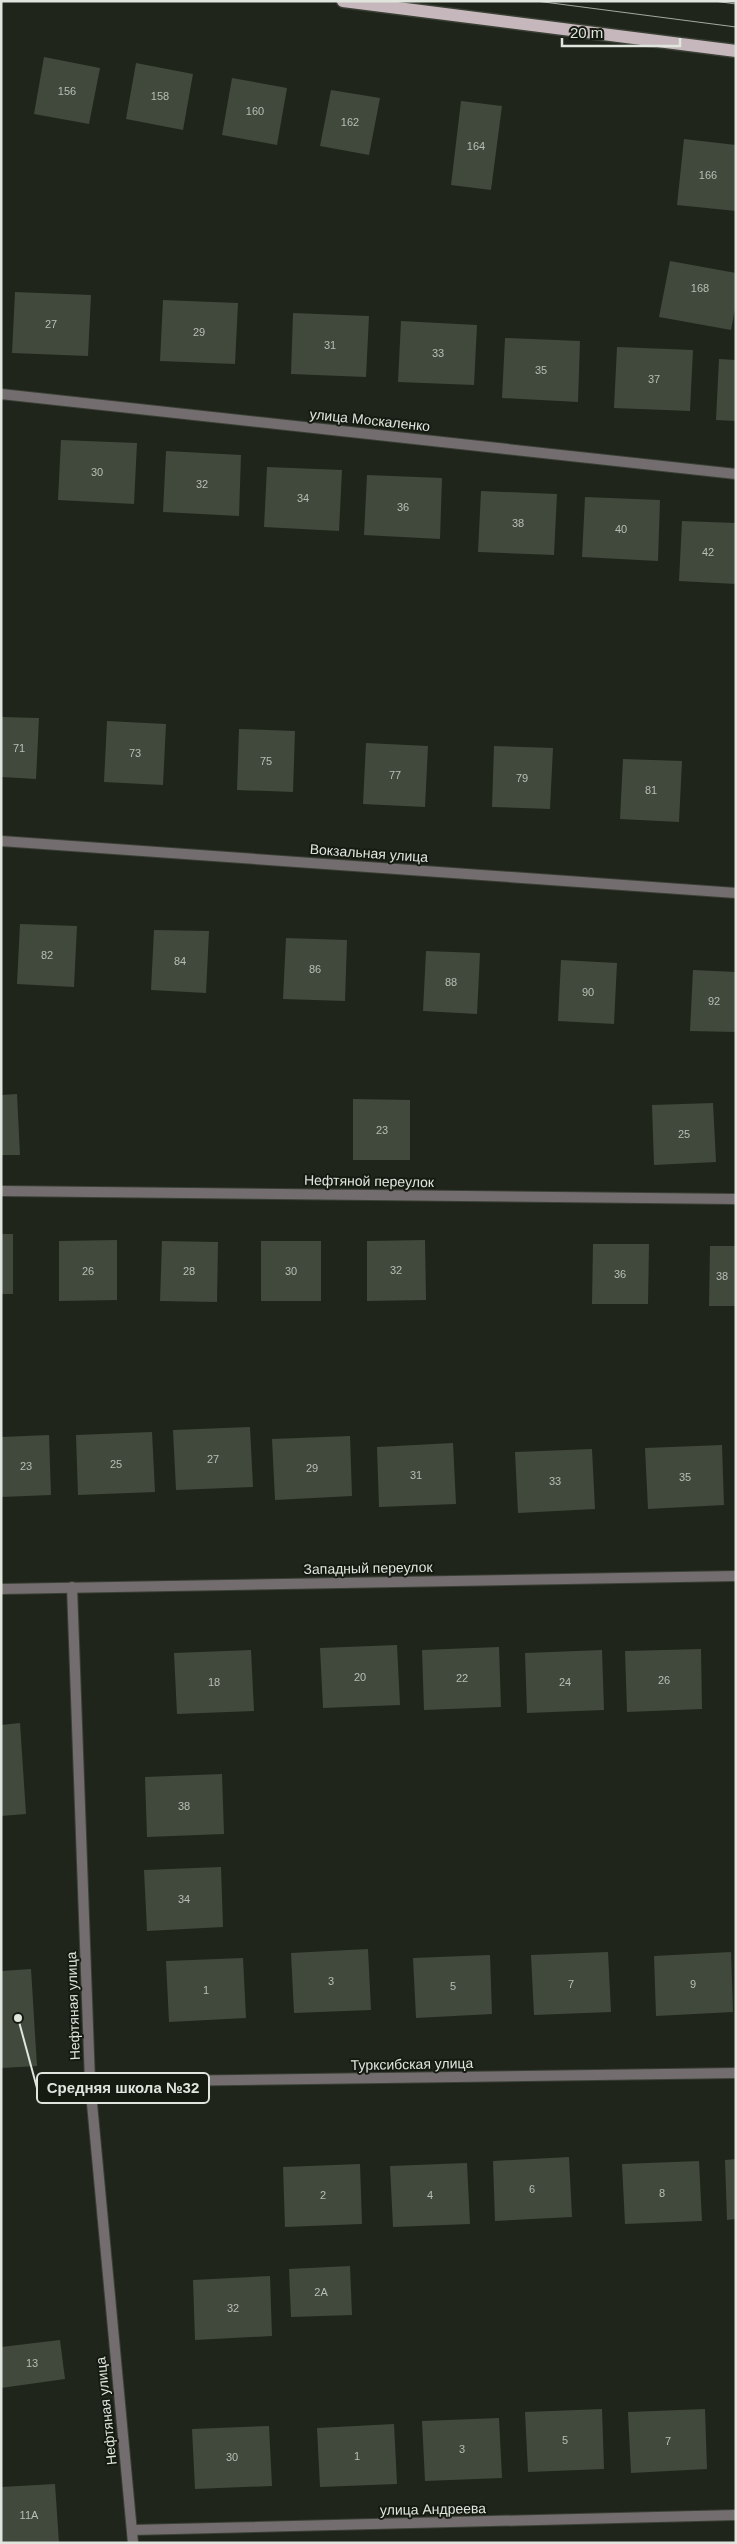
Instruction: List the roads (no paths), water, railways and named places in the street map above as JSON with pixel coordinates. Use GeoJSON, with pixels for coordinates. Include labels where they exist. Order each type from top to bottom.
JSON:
{"type":"FeatureCollection","features":[{"type":"Feature","properties":{"kind":"main road"},"geometry":{"type":"LineString","coordinates":[[343,1],[736,51]]}},
{"type":"Feature","properties":{"kind":"street","name":"улица Москаленко"},"geometry":{"type":"LineString","coordinates":[[1,394],[736,474]]}},
{"type":"Feature","properties":{"kind":"street","name":"Вокзальная улица"},"geometry":{"type":"LineString","coordinates":[[1,841],[736,892]]}},
{"type":"Feature","properties":{"kind":"street","name":"Нефтяной переулок"},"geometry":{"type":"LineString","coordinates":[[1,1190],[736,1199]]}},
{"type":"Feature","properties":{"kind":"street","name":"Западный переулок"},"geometry":{"type":"LineString","coordinates":[[1,1589],[736,1576]]}},
{"type":"Feature","properties":{"kind":"street","name":"Нефтяная улица"},"geometry":{"type":"LineString","coordinates":[[72,1587],[90,2082],[133,2543]]}},
{"type":"Feature","properties":{"kind":"street","name":"Турксибская улица"},"geometry":{"type":"LineString","coordinates":[[90,2082],[736,2073]]}},
{"type":"Feature","properties":{"kind":"street","name":"улица Андреева"},"geometry":{"type":"LineString","coordinates":[[132,2530],[736,2515]]}},
{"type":"Feature","properties":{"kind":"tram line"},"geometry":{"type":"LineString","coordinates":[[536,1],[736,27]]}},
{"type":"Feature","properties":{"kind":"tram line"},"geometry":{"type":"LineString","coordinates":[[714,1],[736,4]]}},
{"type":"Feature","properties":{"kind":"place","name":"Средняя школа №32"},"geometry":{"type":"Point","coordinates":[18,2018]}}]}
